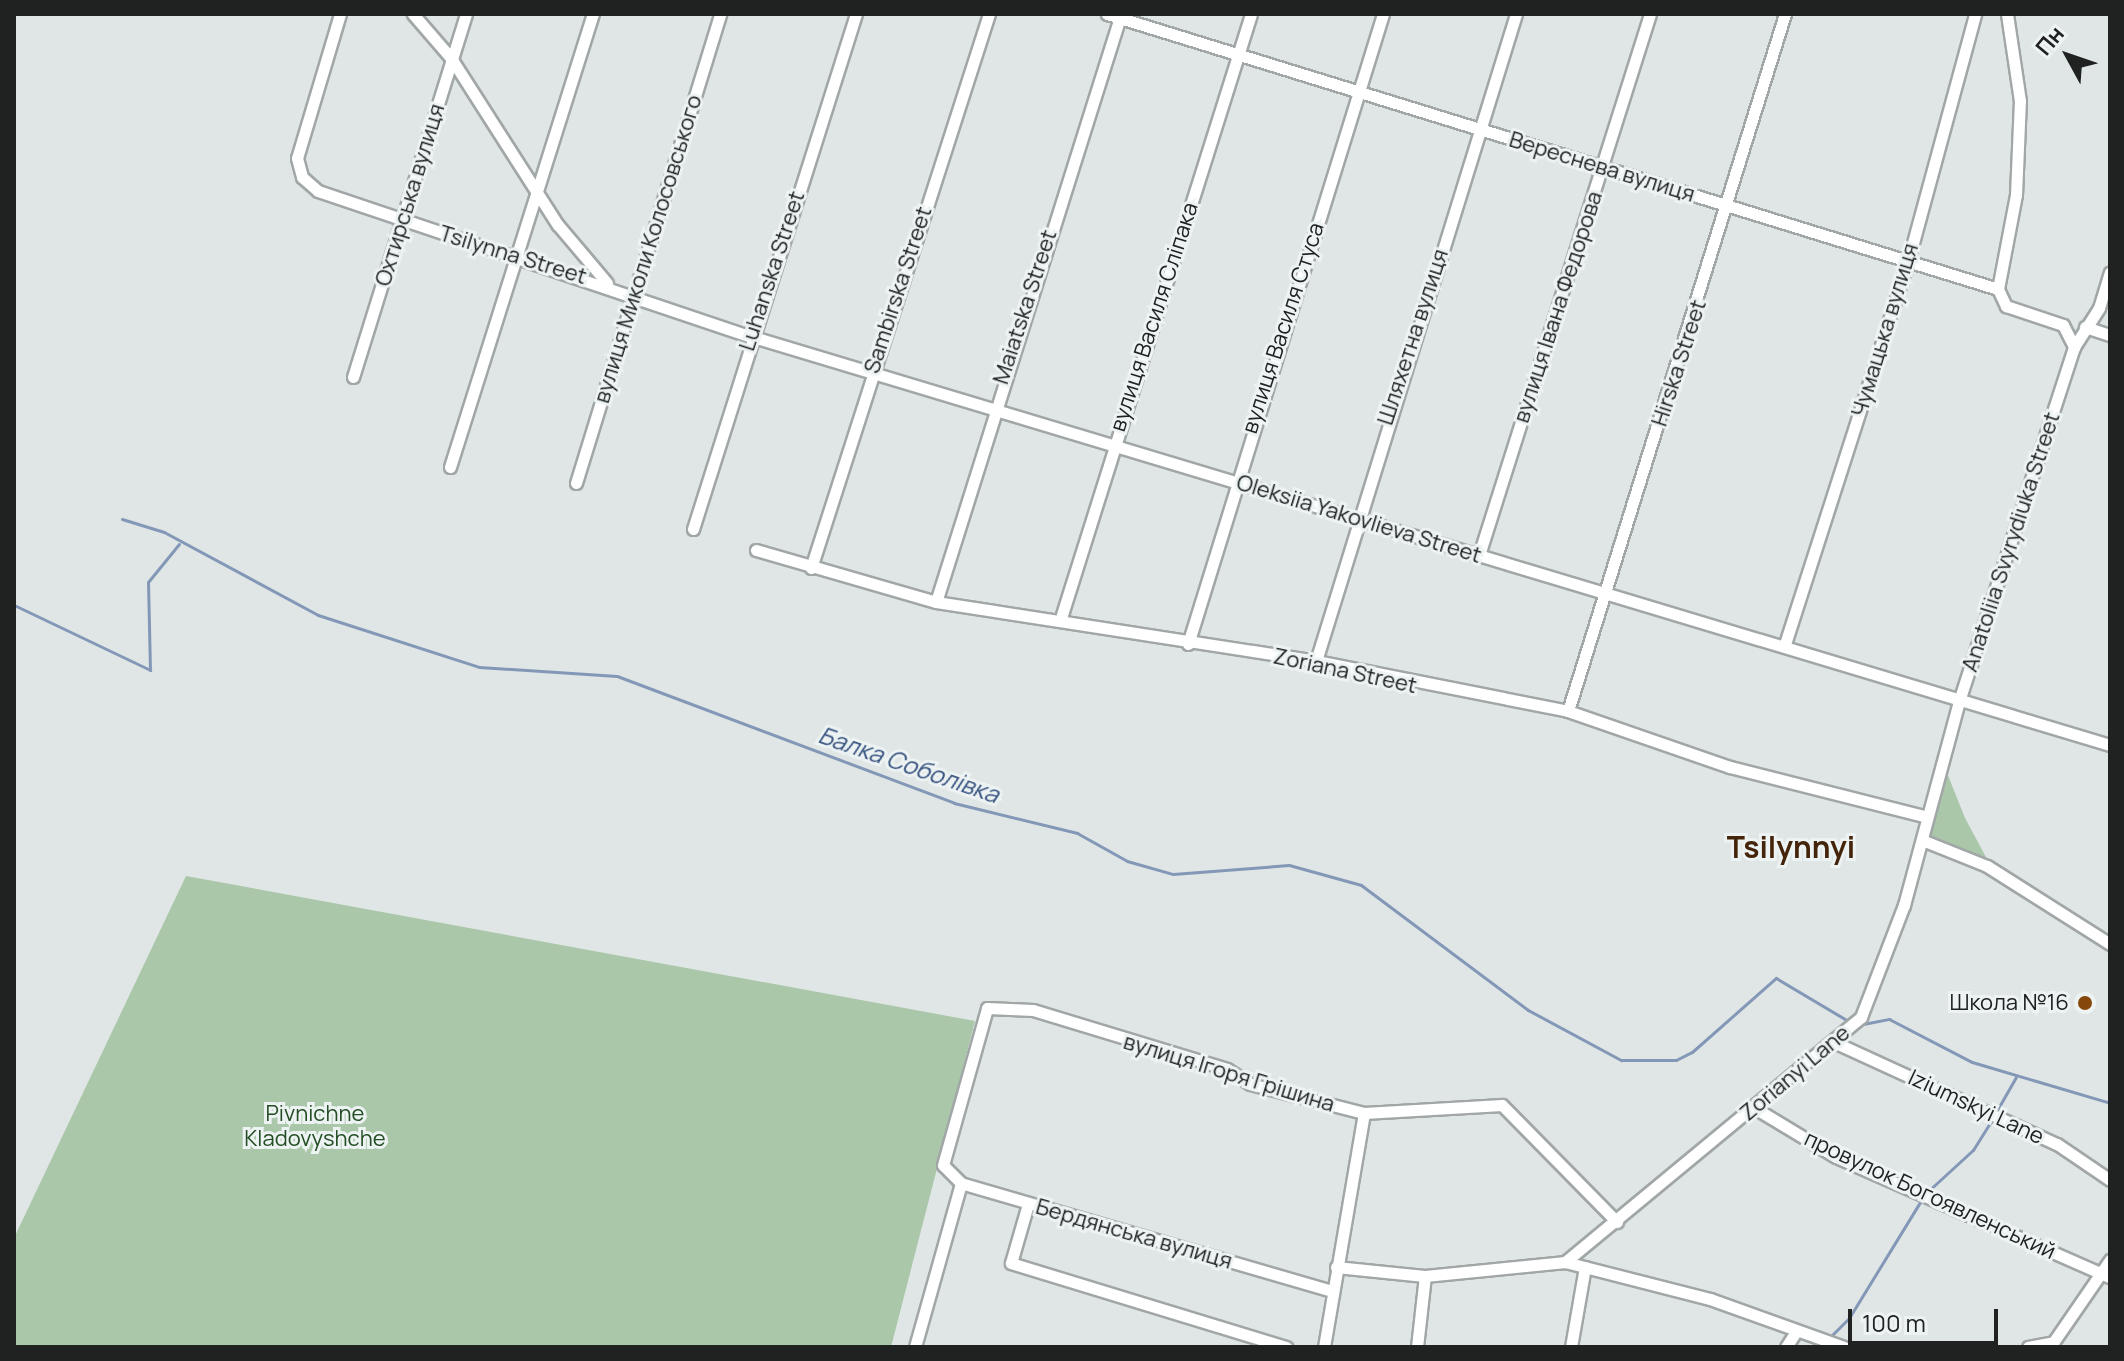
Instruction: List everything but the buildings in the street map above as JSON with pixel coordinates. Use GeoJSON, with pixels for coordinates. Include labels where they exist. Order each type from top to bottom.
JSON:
{"type":"FeatureCollection","features":[{"type":"Feature","properties":{"kind":"street","name":"Tsilynna Street"},"geometry":{"type":"LineString","coordinates":[[340,14],[297,158],[309,186],[404,221],[611,286]]}},
{"type":"Feature","properties":{"kind":"street","name":"Tsilynna Street"},"geometry":{"type":"LineString","coordinates":[[413,14],[451,58],[587,264],[611,286]]}},
{"type":"Feature","properties":{"kind":"street","name":"Охтирська вулиця"},"geometry":{"type":"LineString","coordinates":[[353,377],[466,14]]}},
{"type":"Feature","properties":{"kind":"street"},"geometry":{"type":"LineString","coordinates":[[450,467],[593,14]]}},
{"type":"Feature","properties":{"kind":"street","name":"вулиця Миколи Колосовського"},"geometry":{"type":"LineString","coordinates":[[576,483],[720,14]]}},
{"type":"Feature","properties":{"kind":"street","name":"Luhanska Street"},"geometry":{"type":"LineString","coordinates":[[693,529],[750,336],[856,14]]}},
{"type":"Feature","properties":{"kind":"street","name":"Sambirska Street"},"geometry":{"type":"LineString","coordinates":[[811,568],[989,14]]}},
{"type":"Feature","properties":{"kind":"street","name":"Вереснева вулиця"},"geometry":{"type":"LineString","coordinates":[[1107,14],[1907,265],[1998,289],[2006,306],[2063,325],[2074,347]]}},
{"type":"Feature","properties":{"kind":"street","name":"вулиця Василя Сліпака"},"geometry":{"type":"LineString","coordinates":[[1060,621],[1112,446],[1251,14]]}},
{"type":"Feature","properties":{"kind":"street","name":"вулиця Василя Стуса"},"geometry":{"type":"LineString","coordinates":[[1188,644],[1234,482],[1383,14]]}},
{"type":"Feature","properties":{"kind":"street","name":"Шляхетна вулиця"},"geometry":{"type":"LineString","coordinates":[[1316,661],[1355,520],[1516,14]]}},
{"type":"Feature","properties":{"kind":"street","name":"вулиця Івана Федорова"},"geometry":{"type":"LineString","coordinates":[[1479,555],[1650,14]]}},
{"type":"Feature","properties":{"kind":"street","name":"Hirska Street"},"geometry":{"type":"LineString","coordinates":[[1568,711],[1728,207],[1785,14]]}},
{"type":"Feature","properties":{"kind":"street","name":"Чумацька вулиця"},"geometry":{"type":"LineString","coordinates":[[1785,644],[1907,265],[1975,14]]}},
{"type":"Feature","properties":{"kind":"street"},"geometry":{"type":"LineString","coordinates":[[1998,289],[2016,195],[2020,101],[2007,14]]}},
{"type":"Feature","properties":{"kind":"street","name":"Maiatska Street"},"geometry":{"type":"LineString","coordinates":[[936,602],[992,409],[1120,16]]}},
{"type":"Feature","properties":{"kind":"street","name":"Anatoliia Svyrydiuka Street"},"geometry":{"type":"LineString","coordinates":[[1927,817],[1960,698],[2074,347],[2110,273]]}},
{"type":"Feature","properties":{"kind":"street","name":"Oleksiia Yakovlieva Street"},"geometry":{"type":"LineString","coordinates":[[611,286],[750,336],[873,370],[1355,520],[1785,644],[2110,745]]}},
{"type":"Feature","properties":{"kind":"street"},"geometry":{"type":"LineString","coordinates":[[2085,327],[2110,335]]}},
{"type":"Feature","properties":{"kind":"street","name":"Zoriana Street"},"geometry":{"type":"LineString","coordinates":[[756,550],[936,602],[1188,644],[1316,661],[1568,711],[1730,767],[1927,817]]}},
{"type":"Feature","properties":{"kind":"street","name":"Zorianyi Lane"},"geometry":{"type":"LineString","coordinates":[[1565,1262],[1836,1043],[1861,1017],[1880,977],[1927,817]]}},
{"type":"Feature","properties":{"kind":"street"},"geometry":{"type":"LineString","coordinates":[[1922,840],[1987,866],[2110,944]]}},
{"type":"Feature","properties":{"kind":"street","name":"вулиця Ігоря Грішина"},"geometry":{"type":"LineString","coordinates":[[943,1165],[987,1008],[1033,1010],[1227,1069],[1250,1084],[1364,1113],[1502,1105],[1617,1222]]}},
{"type":"Feature","properties":{"kind":"street","name":"Iziumskyi Lane"},"geometry":{"type":"LineString","coordinates":[[1836,1043],[2046,1138],[2110,1180]]}},
{"type":"Feature","properties":{"kind":"street","name":"провулок Богоявленський"},"geometry":{"type":"LineString","coordinates":[[1753,1107],[1836,1157],[2106,1275]]}},
{"type":"Feature","properties":{"kind":"street"},"geometry":{"type":"LineString","coordinates":[[1324,1347],[1364,1113]]}},
{"type":"Feature","properties":{"kind":"street","name":"Бердянська вулиця"},"geometry":{"type":"LineString","coordinates":[[943,1165],[961,1183],[1332,1291]]}},
{"type":"Feature","properties":{"kind":"street"},"geometry":{"type":"LineString","coordinates":[[915,1347],[961,1183]]}},
{"type":"Feature","properties":{"kind":"street"},"geometry":{"type":"LineString","coordinates":[[1028,1204],[1011,1263],[1286,1347]]}},
{"type":"Feature","properties":{"kind":"street"},"geometry":{"type":"LineString","coordinates":[[2028,1347],[2052,1344],[2106,1275],[2110,1260]]}},
{"type":"Feature","properties":{"kind":"street"},"geometry":{"type":"LineString","coordinates":[[1336,1267],[1425,1276],[1565,1262],[1710,1299],[1795,1333],[1844,1347]]}},
{"type":"Feature","properties":{"kind":"street"},"geometry":{"type":"LineString","coordinates":[[1571,1347],[1585,1267]]}},
{"type":"Feature","properties":{"kind":"street"},"geometry":{"type":"LineString","coordinates":[[1417,1347],[1425,1276]]}},
{"type":"Feature","properties":{"kind":"street"},"geometry":{"type":"LineString","coordinates":[[1786,1347],[1795,1333]]}},
{"type":"Feature","properties":{"kind":"green space"},"geometry":{"type":"Polygon","coordinates":[[[1947,773],[1965,818],[1987,859],[1930,837],[1947,773]]]}},
{"type":"Feature","properties":{"kind":"green space","name":"Pivnichne Kladovyshche"},"geometry":{"type":"Polygon","coordinates":[[[186,876],[975,1021],[891,1347],[14,1347],[14,1238],[186,876]]]}},
{"type":"Feature","properties":{"kind":"waterway","name":"Балка Соболівка"},"geometry":{"type":"LineString","coordinates":[[122,519],[164,532],[318,615],[479,667],[617,676],[954,803],[1077,833],[1127,861],[1173,874],[1289,865],[1361,885],[1528,1010],[1621,1060],[1676,1060],[1692,1052],[1776,978],[1848,1021]]}},
{"type":"Feature","properties":{"kind":"waterway","name":"Балка Соболівка"},"geometry":{"type":"LineString","coordinates":[[14,605],[150,670],[148,582],[179,544]]}},
{"type":"Feature","properties":{"kind":"waterway","name":"Балка Соболівка"},"geometry":{"type":"LineString","coordinates":[[1858,1025],[1889,1019],[1972,1062],[2110,1103]]}},
{"type":"Feature","properties":{"kind":"waterway"},"geometry":{"type":"LineString","coordinates":[[1996,1112],[2016,1077]]}},
{"type":"Feature","properties":{"kind":"waterway"},"geometry":{"type":"LineString","coordinates":[[1926,1193],[1973,1150],[1992,1119]]}},
{"type":"Feature","properties":{"kind":"waterway"},"geometry":{"type":"LineString","coordinates":[[1829,1338],[1849,1318],[1922,1199]]}},
{"type":"Feature","properties":{"kind":"place","name":"Школа №16"},"geometry":{"type":"Point","coordinates":[2085,1003]}},
{"type":"Feature","properties":{"kind":"district","name":"Tsilynnyi"},"geometry":{"type":"Point","coordinates":[1791,847]}}]}
